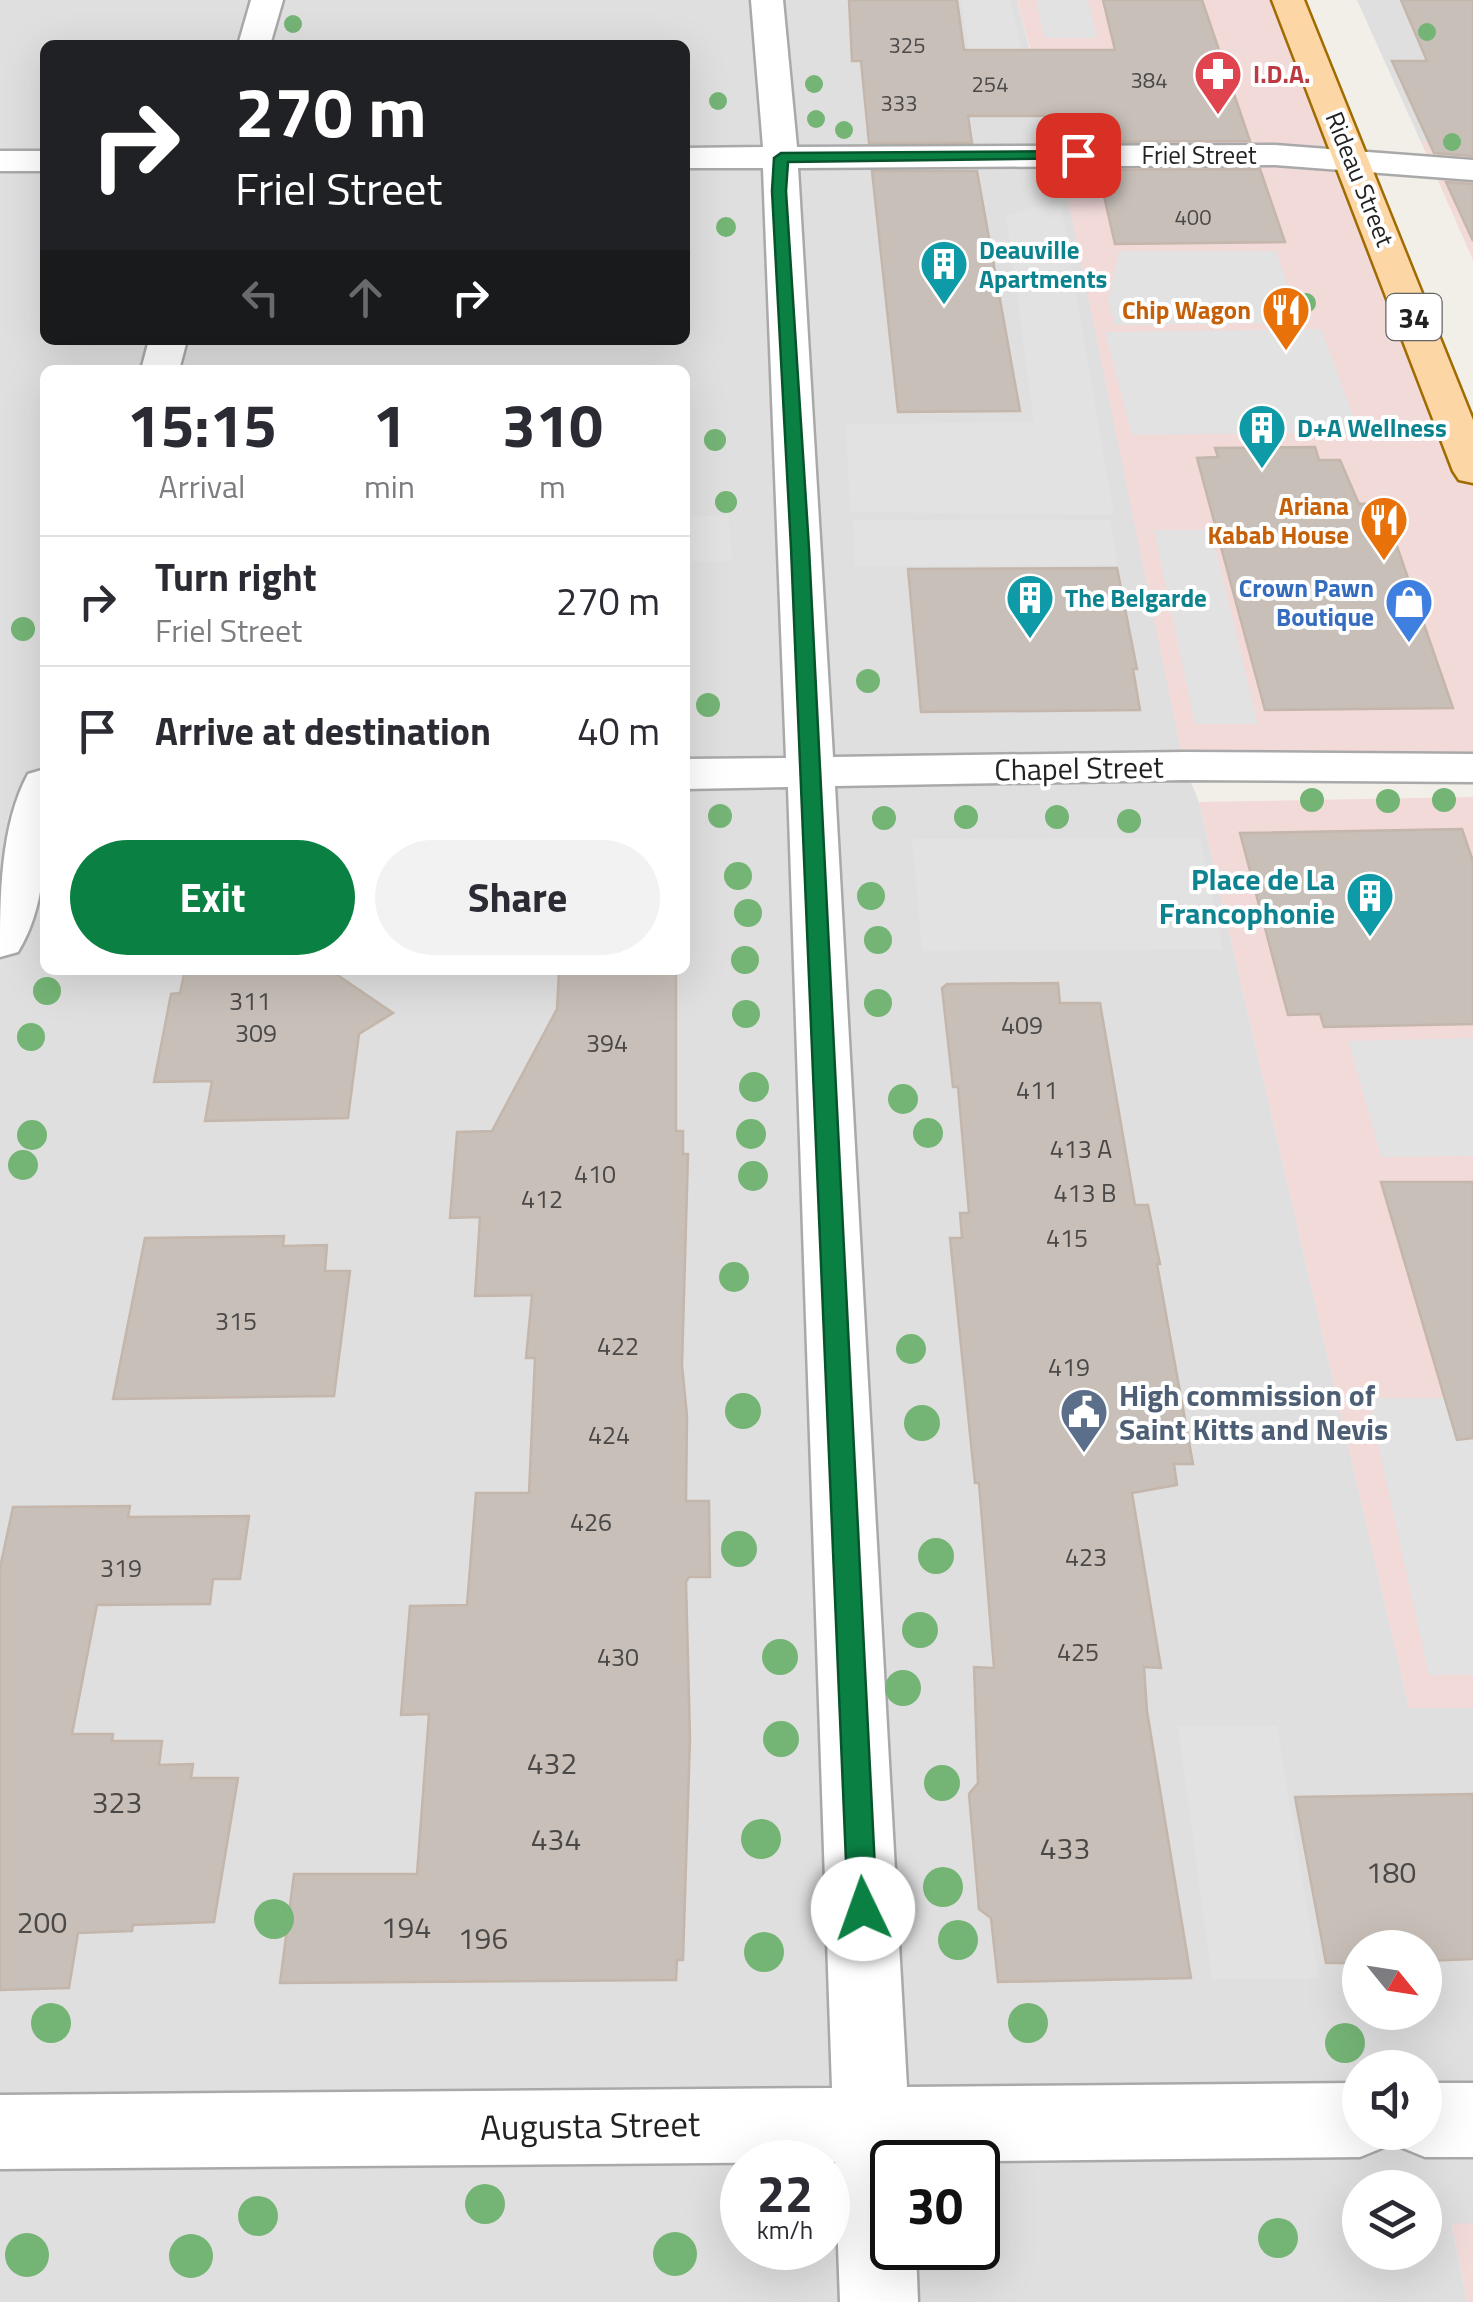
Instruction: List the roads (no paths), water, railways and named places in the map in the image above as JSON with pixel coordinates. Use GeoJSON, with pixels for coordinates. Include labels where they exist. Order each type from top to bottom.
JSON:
{"type":"FeatureCollection","features":[{"type":"Feature","properties":{"kind":"main road","name":"Rideau Street"},"geometry":{"type":"LineString","coordinates":[[1288,0],[1473,471]]}},
{"type":"Feature","properties":{"kind":"street"},"geometry":{"type":"LineString","coordinates":[[255,40],[267,0]]}},
{"type":"Feature","properties":{"kind":"street"},"geometry":{"type":"LineString","coordinates":[[767,0],[781,158],[779,191],[810,773],[880,2302]]}},
{"type":"Feature","properties":{"kind":"street","name":"Friel Street"},"geometry":{"type":"LineString","coordinates":[[690,158],[1275,155],[1473,170]]}},
{"type":"Feature","properties":{"kind":"street"},"geometry":{"type":"LineString","coordinates":[[0,161],[40,161]]}},
{"type":"Feature","properties":{"kind":"street","name":"Chapel Street"},"geometry":{"type":"LineString","coordinates":[[690,774],[1184,766],[1473,768]]}},
{"type":"Feature","properties":{"kind":"street"},"geometry":{"type":"LineString","coordinates":[[0,781],[40,782]]}},
{"type":"Feature","properties":{"kind":"street"},"geometry":{"type":"LineString","coordinates":[[0,940],[40,800]]}},
{"type":"Feature","properties":{"kind":"street","name":"Augusta Street"},"geometry":{"type":"LineString","coordinates":[[0,2132],[872,2121],[1342,2120]]}},
{"type":"Feature","properties":{"kind":"street"},"geometry":{"type":"LineString","coordinates":[[1442,2120],[1473,2120]]}},
{"type":"Feature","properties":{"kind":"place","name":"I.D.A."},"geometry":{"type":"Point","coordinates":[1218,116]}},
{"type":"Feature","properties":{"kind":"place","name":"Deauville Apartments"},"geometry":{"type":"Point","coordinates":[944,306]}},
{"type":"Feature","properties":{"kind":"place","name":"Chip Wagon"},"geometry":{"type":"Point","coordinates":[1286,352]}},
{"type":"Feature","properties":{"kind":"place","name":"D+A Wellness"},"geometry":{"type":"Point","coordinates":[1262,470]}},
{"type":"Feature","properties":{"kind":"place","name":"Ariana Kabab House"},"geometry":{"type":"Point","coordinates":[1384,562]}},
{"type":"Feature","properties":{"kind":"place","name":"The Belgarde"},"geometry":{"type":"Point","coordinates":[1030,640]}},
{"type":"Feature","properties":{"kind":"place","name":"Crown Pawn Boutique"},"geometry":{"type":"Point","coordinates":[1409,644]}},
{"type":"Feature","properties":{"kind":"place","name":"Place de La Francophonie"},"geometry":{"type":"Point","coordinates":[1370,938]}},
{"type":"Feature","properties":{"kind":"place","name":"High commission of Saint Kitts and Nevis"},"geometry":{"type":"Point","coordinates":[1084,1454]}}]}
